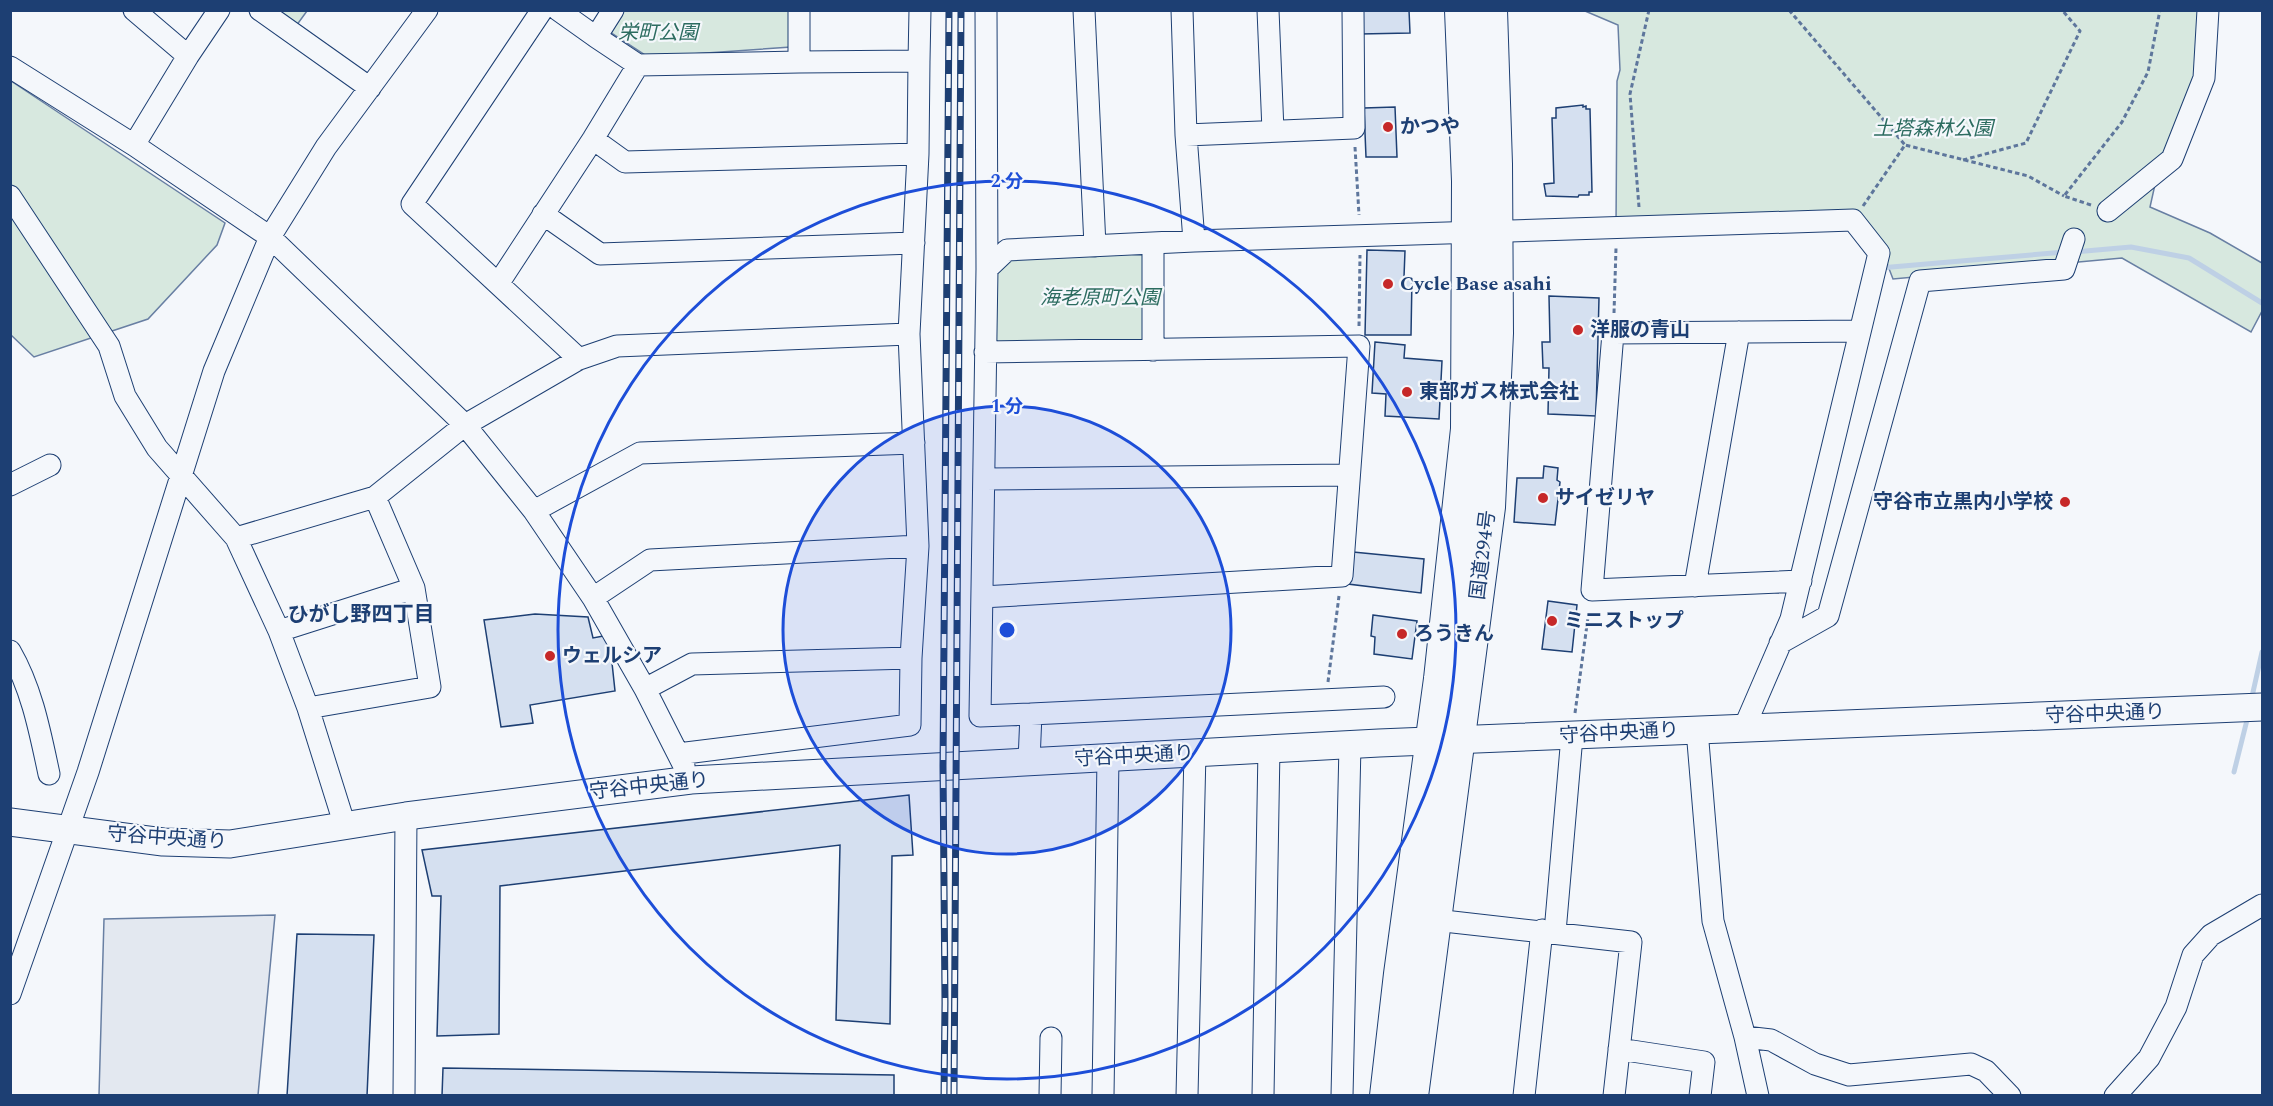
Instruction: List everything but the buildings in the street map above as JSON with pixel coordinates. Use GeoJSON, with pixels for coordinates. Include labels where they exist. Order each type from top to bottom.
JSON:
{"type":"FeatureCollection","features":[{"type":"Feature","properties":{"kind":"highway","name":"国道294号"},"geometry":{"type":"LineString","coordinates":[[1461,10],[1468,181],[1482,233]]}},
{"type":"Feature","properties":{"kind":"highway","name":"国道294号"},"geometry":{"type":"LineString","coordinates":[[1412,1095],[1435,920],[1482,233],[1491,10]]}},
{"type":"Feature","properties":{"kind":"highway","name":"国道294号"},"geometry":{"type":"LineString","coordinates":[[1386,1095],[1400,974],[1446,740]]}},
{"type":"Feature","properties":{"kind":"main road","name":"守谷中央通り"},"geometry":{"type":"LineString","coordinates":[[10,822],[163,842],[230,844],[406,816],[691,780],[1269,748],[2262,707]]}},
{"type":"Feature","properties":{"kind":"street"},"geometry":{"type":"LineString","coordinates":[[134,10],[188,56]]}},
{"type":"Feature","properties":{"kind":"street"},"geometry":{"type":"LineString","coordinates":[[134,146],[188,56],[219,10]]}},
{"type":"Feature","properties":{"kind":"street"},"geometry":{"type":"LineString","coordinates":[[260,10],[370,88]]}},
{"type":"Feature","properties":{"kind":"street"},"geometry":{"type":"LineString","coordinates":[[10,994],[69,830],[214,371],[270,237],[326,147],[427,10]]}},
{"type":"Feature","properties":{"kind":"street"},"geometry":{"type":"LineString","coordinates":[[542,10],[412,204],[579,359]]}},
{"type":"Feature","properties":{"kind":"street"},"geometry":{"type":"LineString","coordinates":[[558,10],[638,65],[919,62]]}},
{"type":"Feature","properties":{"kind":"street"},"geometry":{"type":"LineString","coordinates":[[596,37],[612,10]]}},
{"type":"Feature","properties":{"kind":"street"},"geometry":{"type":"LineString","coordinates":[[799,10],[799,62]]}},
{"type":"Feature","properties":{"kind":"street"},"geometry":{"type":"LineString","coordinates":[[678,754],[910,725],[911,658],[918,546],[909,334],[918,154],[921,10]]}},
{"type":"Feature","properties":{"kind":"street"},"geometry":{"type":"LineString","coordinates":[[986,10],[987,269],[980,716],[1384,697]]}},
{"type":"Feature","properties":{"kind":"street"},"geometry":{"type":"LineString","coordinates":[[1083,10],[1095,246]]}},
{"type":"Feature","properties":{"kind":"street"},"geometry":{"type":"LineString","coordinates":[[1182,10],[1186,135],[1194,241]]}},
{"type":"Feature","properties":{"kind":"street"},"geometry":{"type":"LineString","coordinates":[[1268,10],[1273,131]]}},
{"type":"Feature","properties":{"kind":"street"},"geometry":{"type":"LineString","coordinates":[[1186,135],[1354,128],[1353,10]]}},
{"type":"Feature","properties":{"kind":"street"},"geometry":{"type":"LineString","coordinates":[[2108,211],[2172,159],[2204,78],[2208,10]]}},
{"type":"Feature","properties":{"kind":"street"},"geometry":{"type":"LineString","coordinates":[[498,284],[593,139],[638,65]]}},
{"type":"Feature","properties":{"kind":"street"},"geometry":{"type":"LineString","coordinates":[[10,67],[270,237],[465,425],[534,512],[593,598],[645,690],[691,780]]}},
{"type":"Feature","properties":{"kind":"street"},"geometry":{"type":"LineString","coordinates":[[593,139],[625,162],[918,154]]}},
{"type":"Feature","properties":{"kind":"street"},"geometry":{"type":"LineString","coordinates":[[10,196],[110,346],[125,396],[157,448],[236,538],[279,632],[308,708],[345,826]]}},
{"type":"Feature","properties":{"kind":"street"},"geometry":{"type":"LineString","coordinates":[[543,214],[600,254],[914,243]]}},
{"type":"Feature","properties":{"kind":"street"},"geometry":{"type":"LineString","coordinates":[[987,269],[1007,250],[1616,226],[1853,220],[1879,253],[1791,619],[1743,729]]}},
{"type":"Feature","properties":{"kind":"street"},"geometry":{"type":"LineString","coordinates":[[1780,643],[1828,616],[1920,281],[2064,269],[2074,239]]}},
{"type":"Feature","properties":{"kind":"street"},"geometry":{"type":"LineString","coordinates":[[1153,243],[1153,350]]}},
{"type":"Feature","properties":{"kind":"street"},"geometry":{"type":"LineString","coordinates":[[1801,581],[1592,590],[1613,333],[1860,331]]}},
{"type":"Feature","properties":{"kind":"street"},"geometry":{"type":"LineString","coordinates":[[1695,586],[1739,332]]}},
{"type":"Feature","properties":{"kind":"street"},"geometry":{"type":"LineString","coordinates":[[236,538],[375,497],[465,425],[579,359],[617,346],[909,334]]}},
{"type":"Feature","properties":{"kind":"street"},"geometry":{"type":"LineString","coordinates":[[982,597],[1342,576],[1359,346],[985,352]]}},
{"type":"Feature","properties":{"kind":"street"},"geometry":{"type":"LineString","coordinates":[[534,512],[640,453],[914,443]]}},
{"type":"Feature","properties":{"kind":"street"},"geometry":{"type":"LineString","coordinates":[[10,485],[50,465]]}},
{"type":"Feature","properties":{"kind":"street"},"geometry":{"type":"LineString","coordinates":[[984,479],[1350,475]]}},
{"type":"Feature","properties":{"kind":"street"},"geometry":{"type":"LineString","coordinates":[[308,708],[429,687],[414,588],[375,497]]}},
{"type":"Feature","properties":{"kind":"street"},"geometry":{"type":"LineString","coordinates":[[593,598],[650,560],[918,546]]}},
{"type":"Feature","properties":{"kind":"street"},"geometry":{"type":"LineString","coordinates":[[279,632],[414,588]]}},
{"type":"Feature","properties":{"kind":"street"},"geometry":{"type":"LineString","coordinates":[[10,651],[19,666],[35,710],[49,774]]}},
{"type":"Feature","properties":{"kind":"street"},"geometry":{"type":"LineString","coordinates":[[645,690],[692,664],[911,658]]}},
{"type":"Feature","properties":{"kind":"street"},"geometry":{"type":"LineString","coordinates":[[1029,761],[1031,714]]}},
{"type":"Feature","properties":{"kind":"street"},"geometry":{"type":"LineString","coordinates":[[1697,730],[1713,921],[1745,1037],[1758,1095]]}},
{"type":"Feature","properties":{"kind":"street"},"geometry":{"type":"LineString","coordinates":[[1524,1095],[1549,931],[1572,736]]}},
{"type":"Feature","properties":{"kind":"street"},"geometry":{"type":"LineString","coordinates":[[1342,1095],[1350,745]]}},
{"type":"Feature","properties":{"kind":"street"},"geometry":{"type":"LineString","coordinates":[[1263,1095],[1269,748]]}},
{"type":"Feature","properties":{"kind":"street"},"geometry":{"type":"LineString","coordinates":[[1187,1095],[1195,752]]}},
{"type":"Feature","properties":{"kind":"street"},"geometry":{"type":"LineString","coordinates":[[1103,1095],[1108,757]]}},
{"type":"Feature","properties":{"kind":"street"},"geometry":{"type":"LineString","coordinates":[[404,1095],[406,816]]}},
{"type":"Feature","properties":{"kind":"street"},"geometry":{"type":"LineString","coordinates":[[2115,1095],[2149,1058],[2176,1007],[2193,955],[2211,935],[2262,905]]}},
{"type":"Feature","properties":{"kind":"street"},"geometry":{"type":"LineString","coordinates":[[1435,920],[1631,942],[1614,1095]]}},
{"type":"Feature","properties":{"kind":"street"},"geometry":{"type":"LineString","coordinates":[[1745,1037],[1772,1040],[1815,1064],[1849,1076],[1971,1065],[1986,1071],[2010,1095]]}},
{"type":"Feature","properties":{"kind":"street"},"geometry":{"type":"LineString","coordinates":[[1050,1038],[1050,1095]]}},
{"type":"Feature","properties":{"kind":"street"},"geometry":{"type":"LineString","coordinates":[[1619,1049],[1704,1062],[1700,1095]]}},
{"type":"Feature","properties":{"kind":"path"},"geometry":{"type":"LineString","coordinates":[[1639,226],[1630,94],[1649,10]]}},
{"type":"Feature","properties":{"kind":"path"},"geometry":{"type":"LineString","coordinates":[[1789,10],[1905,145],[2028,176],[2064,196],[2108,211]]}},
{"type":"Feature","properties":{"kind":"path"},"geometry":{"type":"LineString","coordinates":[[1963,160],[2026,143],[2080,31],[2062,10]]}},
{"type":"Feature","properties":{"kind":"path"},"geometry":{"type":"LineString","coordinates":[[2064,196],[2122,122],[2148,72],[2160,10]]}},
{"type":"Feature","properties":{"kind":"path"},"geometry":{"type":"LineString","coordinates":[[1354,128],[1360,237],[1359,346]]}},
{"type":"Feature","properties":{"kind":"path"},"geometry":{"type":"LineString","coordinates":[[1853,220],[1905,145]]}},
{"type":"Feature","properties":{"kind":"path"},"geometry":{"type":"LineString","coordinates":[[1613,333],[1616,226]]}},
{"type":"Feature","properties":{"kind":"path"},"geometry":{"type":"LineString","coordinates":[[1326,699],[1342,576]]}},
{"type":"Feature","properties":{"kind":"path"},"geometry":{"type":"LineString","coordinates":[[1572,736],[1592,590]]}},
{"type":"Feature","properties":{"kind":"green space"},"geometry":{"type":"Polygon","coordinates":[[[260,11],[307,11],[291,33],[260,11]]]}},
{"type":"Feature","properties":{"kind":"green space","name":"栄町公園"},"geometry":{"type":"Polygon","coordinates":[[[616,11],[790,11],[791,47],[648,57],[605,29],[616,11]]]}},
{"type":"Feature","properties":{"kind":"green space","name":"土塔森林公園"},"geometry":{"type":"Polygon","coordinates":[[[1585,11],[2208,11],[2204,66],[2158,171],[2150,207],[2210,233],[2262,263],[2262,311],[2251,332],[2122,258],[1893,279],[1883,253],[1853,220],[1616,227],[1617,81],[1620,70],[1618,25],[1585,11]]]}},
{"type":"Feature","properties":{"kind":"green space"},"geometry":{"type":"Polygon","coordinates":[[[11,81],[225,223],[217,245],[148,319],[34,357],[11,335],[11,81]]]}},
{"type":"Feature","properties":{"kind":"green space","name":"海老原町公園"},"geometry":{"type":"Polygon","coordinates":[[[1153,243],[1153,350],[985,352],[987,269],[1007,250],[1153,243]]]}},
{"type":"Feature","properties":{"kind":"shaded area"},"geometry":{"type":"Polygon","coordinates":[[[275,915],[258,1095],[99,1095],[104,919],[275,915]]]}},
{"type":"Feature","properties":{"kind":"waterway"},"geometry":{"type":"LineString","coordinates":[[2074,252],[2131,247],[2189,258],[2262,303]]}},
{"type":"Feature","properties":{"kind":"waterway"},"geometry":{"type":"LineString","coordinates":[[1880,268],[2065,252]]}},
{"type":"Feature","properties":{"kind":"waterway"},"geometry":{"type":"LineString","coordinates":[[2251,701],[2262,652]]}},
{"type":"Feature","properties":{"kind":"waterway"},"geometry":{"type":"LineString","coordinates":[[2234,772],[2248,716]]}},
{"type":"Feature","properties":{"kind":"railway"},"geometry":{"type":"LineString","coordinates":[[944,1096],[943,766],[949,10]]}},
{"type":"Feature","properties":{"kind":"railway"},"geometry":{"type":"LineString","coordinates":[[954,1096],[961,10]]}},
{"type":"Feature","properties":{"kind":"place","name":"かつや"},"geometry":{"type":"Point","coordinates":[1388,127]}},
{"type":"Feature","properties":{"kind":"place","name":"Cycle Base asahi"},"geometry":{"type":"Point","coordinates":[1388,284]}},
{"type":"Feature","properties":{"kind":"place","name":"洋服の青山"},"geometry":{"type":"Point","coordinates":[1578,330]}},
{"type":"Feature","properties":{"kind":"place","name":"東部ガス株式会社"},"geometry":{"type":"Point","coordinates":[1407,392]}},
{"type":"Feature","properties":{"kind":"place","name":"サイゼリヤ"},"geometry":{"type":"Point","coordinates":[1543,498]}},
{"type":"Feature","properties":{"kind":"place","name":"守谷市立黒内小学校"},"geometry":{"type":"Point","coordinates":[2065,502]}},
{"type":"Feature","properties":{"kind":"place","name":"ミニストップ"},"geometry":{"type":"Point","coordinates":[1552,621]}},
{"type":"Feature","properties":{"kind":"place","name":"ろうきん"},"geometry":{"type":"Point","coordinates":[1402,634]}},
{"type":"Feature","properties":{"kind":"place","name":"ウェルシア"},"geometry":{"type":"Point","coordinates":[550,656]}},
{"type":"Feature","properties":{"kind":"district","name":"ひがし野四丁目"},"geometry":{"type":"Point","coordinates":[361,615]}}]}
